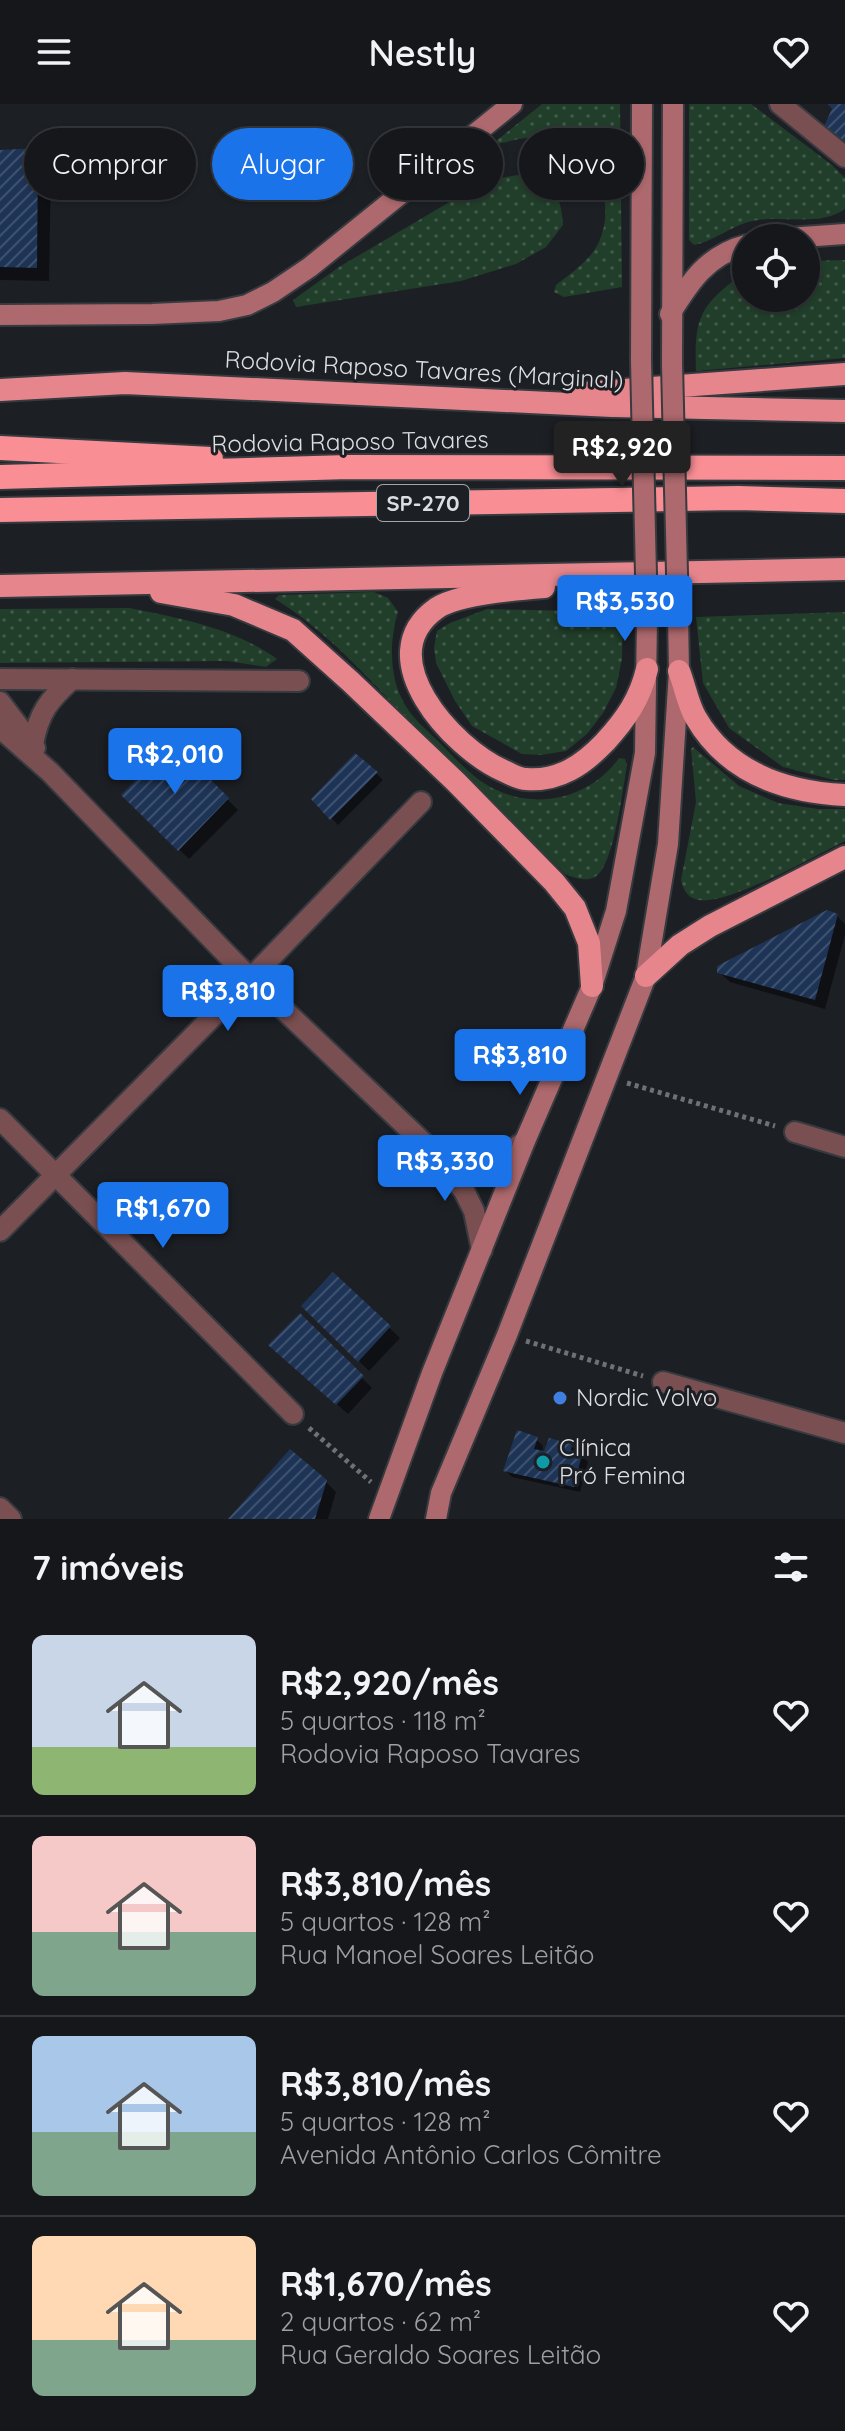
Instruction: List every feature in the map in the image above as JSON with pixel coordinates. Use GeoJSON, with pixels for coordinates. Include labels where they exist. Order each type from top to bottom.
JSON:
{"type":"FeatureCollection","features":[{"type":"Feature","properties":{"kind":"highway"},"geometry":{"type":"LineString","coordinates":[[485,400],[845,374]]}},
{"type":"Feature","properties":{"kind":"highway","name":"Rodovia Raposo Tavares (Marginal)"},"geometry":{"type":"LineString","coordinates":[[0,390],[125,383],[612,406],[845,411]]}},
{"type":"Feature","properties":{"kind":"highway"},"geometry":{"type":"LineString","coordinates":[[0,448],[349,467]]}},
{"type":"Feature","properties":{"kind":"highway","name":"Rodovia Raposo Tavares"},"geometry":{"type":"LineString","coordinates":[[0,477],[349,467],[845,468]]}},
{"type":"Feature","properties":{"kind":"highway","name":"SP-270"},"geometry":{"type":"LineString","coordinates":[[0,510],[738,498],[845,501]]}},
{"type":"Feature","properties":{"kind":"highway"},"geometry":{"type":"LineString","coordinates":[[647,669],[641,696],[623,722],[596,751],[571,771],[551,777],[524,779],[486,762],[451,734],[424,701],[410,658],[416,628],[440,605],[481,595],[533,588],[723,570]]}},
{"type":"Feature","properties":{"kind":"highway"},"geometry":{"type":"LineString","coordinates":[[0,587],[723,570],[845,572]]}},
{"type":"Feature","properties":{"kind":"highway"},"geometry":{"type":"LineString","coordinates":[[0,587],[163,592],[234,605],[293,630],[435,762],[554,882],[575,908],[583,925],[591,956],[592,986]]}},
{"type":"Feature","properties":{"kind":"highway"},"geometry":{"type":"LineString","coordinates":[[679,671],[696,718],[723,753],[764,780],[811,793],[845,795]]}},
{"type":"Feature","properties":{"kind":"highway"},"geometry":{"type":"LineString","coordinates":[[646,976],[680,945],[700,933],[845,857]]}},
{"type":"Feature","properties":{"kind":"main road"},"geometry":{"type":"LineString","coordinates":[[0,315],[152,314],[219,311],[247,305],[310,267],[512,104]]}},
{"type":"Feature","properties":{"kind":"main road"},"geometry":{"type":"LineString","coordinates":[[379,1519],[525,1141],[592,986],[616,911],[632,830],[645,753],[647,669],[641,361],[642,104]]}},
{"type":"Feature","properties":{"kind":"main road"},"geometry":{"type":"LineString","coordinates":[[436,1519],[441,1493],[507,1335],[646,976],[668,844],[679,671],[670,314],[673,104]]}},
{"type":"Feature","properties":{"kind":"main road"},"geometry":{"type":"LineString","coordinates":[[820,234],[841,232]]}},
{"type":"Feature","properties":{"kind":"main road"},"geometry":{"type":"LineString","coordinates":[[670,314],[690,282],[707,263],[732,248]]}},
{"type":"Feature","properties":{"kind":"street"},"geometry":{"type":"LineString","coordinates":[[780,104],[845,157]]}},
{"type":"Feature","properties":{"kind":"street"},"geometry":{"type":"LineString","coordinates":[[0,679],[299,681]]}},
{"type":"Feature","properties":{"kind":"street"},"geometry":{"type":"LineString","coordinates":[[33,744],[43,710],[72,679]]}},
{"type":"Feature","properties":{"kind":"street"},"geometry":{"type":"LineString","coordinates":[[0,702],[33,744],[50,772]]}},
{"type":"Feature","properties":{"kind":"street"},"geometry":{"type":"LineString","coordinates":[[0,728],[50,772],[251,978],[429,1148],[464,1191],[474,1211],[482,1250]]}},
{"type":"Feature","properties":{"kind":"street"},"geometry":{"type":"LineString","coordinates":[[0,1231],[421,802]]}},
{"type":"Feature","properties":{"kind":"street"},"geometry":{"type":"LineString","coordinates":[[822,868],[845,867]]}},
{"type":"Feature","properties":{"kind":"street"},"geometry":{"type":"LineString","coordinates":[[0,1119],[293,1414]]}},
{"type":"Feature","properties":{"kind":"street"},"geometry":{"type":"LineString","coordinates":[[795,1132],[845,1147]]}},
{"type":"Feature","properties":{"kind":"street"},"geometry":{"type":"LineString","coordinates":[[429,1148],[453,1156],[484,1160],[509,1153],[525,1141]]}},
{"type":"Feature","properties":{"kind":"street"},"geometry":{"type":"LineString","coordinates":[[663,1382],[845,1433]]}},
{"type":"Feature","properties":{"kind":"street"},"geometry":{"type":"LineString","coordinates":[[0,1508],[11,1519]]}},
{"type":"Feature","properties":{"kind":"path"},"geometry":{"type":"LineString","coordinates":[[607,1077],[795,1132]]}},
{"type":"Feature","properties":{"kind":"path"},"geometry":{"type":"LineString","coordinates":[[507,1335],[663,1382]]}},
{"type":"Feature","properties":{"kind":"path"},"geometry":{"type":"LineString","coordinates":[[293,1414],[387,1496]]}},
{"type":"Feature","properties":{"kind":"green space"},"geometry":{"type":"Polygon","coordinates":[[[542,104],[620,104],[620,128],[519,128],[519,139],[503,142],[503,135],[542,104]]]}},
{"type":"Feature","properties":{"kind":"green space"},"geometry":{"type":"Polygon","coordinates":[[[689,104],[751,104],[845,178],[845,209],[836,214],[815,219],[769,219],[732,224],[732,229],[710,240],[694,245],[689,240],[689,104]]]}},
{"type":"Feature","properties":{"kind":"green space"},"geometry":{"type":"Polygon","coordinates":[[[519,175],[519,200],[559,200],[563,225],[546,247],[516,264],[461,281],[296,307],[293,300],[339,267],[453,200],[503,200],[503,178],[519,175]]]}},
{"type":"Feature","properties":{"kind":"green space"},"geometry":{"type":"Polygon","coordinates":[[[604,200],[621,200],[622,287],[564,297],[554,292],[556,285],[595,249],[604,224],[604,200]]]}},
{"type":"Feature","properties":{"kind":"green space"},"geometry":{"type":"Polygon","coordinates":[[[845,260],[845,358],[696,371],[696,338],[702,315],[727,286],[732,282],[732,312],[820,312],[820,261],[845,260]]]}},
{"type":"Feature","properties":{"kind":"green space"},"geometry":{"type":"Polygon","coordinates":[[[374,592],[388,598],[398,612],[393,633],[393,666],[404,704],[424,728],[487,785],[522,798],[559,797],[592,784],[619,758],[625,759],[627,765],[612,843],[602,870],[595,877],[584,879],[565,874],[347,656],[313,626],[275,599],[279,595],[374,592]]]}},
{"type":"Feature","properties":{"kind":"green space"},"geometry":{"type":"Polygon","coordinates":[[[129,608],[187,620],[225,632],[277,659],[266,667],[228,661],[0,663],[0,609],[129,608]]]}},
{"type":"Feature","properties":{"kind":"green space"},"geometry":{"type":"Polygon","coordinates":[[[487,609],[623,612],[622,659],[616,688],[587,734],[566,751],[522,754],[472,726],[455,701],[436,663],[434,648],[437,631],[487,609]]]}},
{"type":"Feature","properties":{"kind":"green space"},"geometry":{"type":"Polygon","coordinates":[[[845,612],[845,780],[834,780],[783,767],[729,728],[703,683],[696,617],[845,612]]]}},
{"type":"Feature","properties":{"kind":"green space"},"geometry":{"type":"Polygon","coordinates":[[[693,747],[739,786],[778,803],[818,809],[845,809],[845,841],[747,889],[708,900],[692,898],[681,880],[696,802],[693,747]]]}},
{"type":"Feature","properties":{"kind":"building"},"geometry":{"type":"Polygon","coordinates":[[[828,104],[845,104],[845,142],[824,126],[832,109],[828,104]]]}},
{"type":"Feature","properties":{"kind":"building"},"geometry":{"type":"Polygon","coordinates":[[[24,149],[24,200],[38,200],[37,268],[0,267],[0,150],[24,149]]]}},
{"type":"Feature","properties":{"kind":"building"},"geometry":{"type":"Polygon","coordinates":[[[173,742],[229,798],[178,851],[121,795],[173,742]]]}},
{"type":"Feature","properties":{"kind":"building"},"geometry":{"type":"Polygon","coordinates":[[[355,753],[378,772],[330,820],[311,799],[355,753]]]}},
{"type":"Feature","properties":{"kind":"building"},"geometry":{"type":"Polygon","coordinates":[[[827,910],[838,914],[815,1000],[717,973],[717,966],[827,910]]]}},
{"type":"Feature","properties":{"kind":"building"},"geometry":{"type":"Polygon","coordinates":[[[333,1272],[391,1326],[358,1362],[301,1306],[333,1272]]]}},
{"type":"Feature","properties":{"kind":"building"},"geometry":{"type":"Polygon","coordinates":[[[300,1313],[364,1376],[336,1405],[268,1345],[300,1313]]]}},
{"type":"Feature","properties":{"kind":"building","name":"Clínica Pró Femina"},"geometry":{"type":"Polygon","coordinates":[[[517,1430],[538,1437],[534,1449],[544,1451],[549,1438],[572,1444],[571,1450],[582,1454],[574,1487],[503,1471],[517,1430]]]}},
{"type":"Feature","properties":{"kind":"building"},"geometry":{"type":"Polygon","coordinates":[[[290,1449],[327,1480],[315,1519],[228,1519],[290,1449]]]}},
{"type":"Feature","properties":{"kind":"place","name":"Nordic Volvo"},"geometry":{"type":"Point","coordinates":[560,1398]}},
{"type":"Feature","properties":{"kind":"place","name":"Clínica Pró Femina"},"geometry":{"type":"Point","coordinates":[543,1462]}}]}
